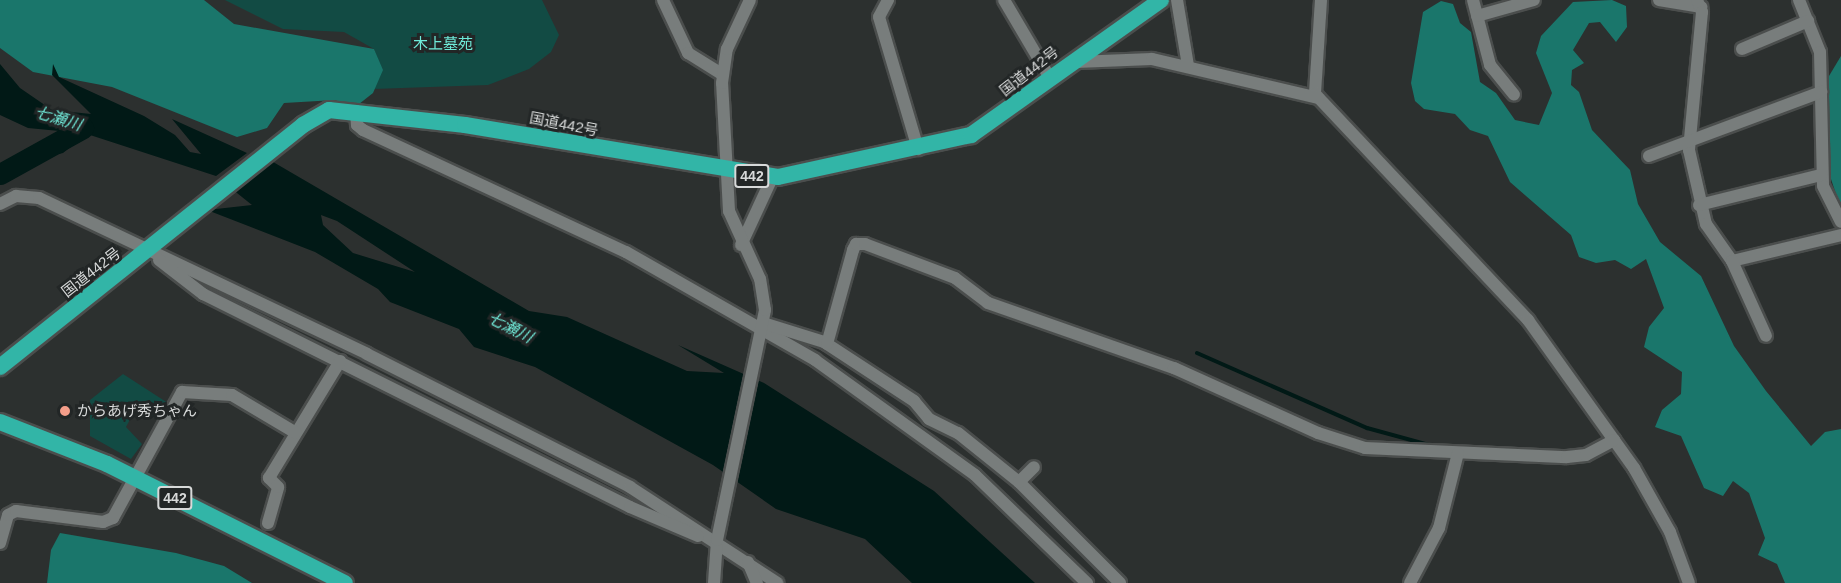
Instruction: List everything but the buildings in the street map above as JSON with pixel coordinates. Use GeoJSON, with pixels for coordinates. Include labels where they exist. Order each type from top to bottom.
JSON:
{"type":"FeatureCollection","features":[{"type":"Feature","properties":{"kind":"highway","name":"国道442号"},"geometry":{"type":"LineString","coordinates":[[0,367],[303,124],[329,111],[356,111],[500,130],[727,173],[772,178],[918,149],[971,135],[1069,63],[1161,0]]}},
{"type":"Feature","properties":{"kind":"highway","name":"442"},"geometry":{"type":"LineString","coordinates":[[0,422],[131,476],[345,583]]}},
{"type":"Feature","properties":{"kind":"street"},"geometry":{"type":"LineString","coordinates":[[663,0],[688,53],[722,74]]}},
{"type":"Feature","properties":{"kind":"street"},"geometry":{"type":"LineString","coordinates":[[714,583],[718,533],[762,329],[762,287],[741,245],[729,211],[722,74],[727,49],[750,0]]}},
{"type":"Feature","properties":{"kind":"street"},"geometry":{"type":"LineString","coordinates":[[888,0],[879,17],[918,149]]}},
{"type":"Feature","properties":{"kind":"street"},"geometry":{"type":"LineString","coordinates":[[1004,0],[1050,78]]}},
{"type":"Feature","properties":{"kind":"street"},"geometry":{"type":"LineString","coordinates":[[1177,0],[1188,66]]}},
{"type":"Feature","properties":{"kind":"street"},"geometry":{"type":"LineString","coordinates":[[1318,98],[1313,72],[1321,0]]}},
{"type":"Feature","properties":{"kind":"street"},"geometry":{"type":"LineString","coordinates":[[1473,0],[1490,64],[1514,95]]}},
{"type":"Feature","properties":{"kind":"street"},"geometry":{"type":"LineString","coordinates":[[1478,16],[1534,0]]}},
{"type":"Feature","properties":{"kind":"street"},"geometry":{"type":"LineString","coordinates":[[1659,0],[1699,3],[1689,142],[1699,205],[1732,261],[1766,336]]}},
{"type":"Feature","properties":{"kind":"street"},"geometry":{"type":"LineString","coordinates":[[1799,0],[1820,52],[1821,175],[1841,222]]}},
{"type":"Feature","properties":{"kind":"street"},"geometry":{"type":"LineString","coordinates":[[1742,49],[1808,21]]}},
{"type":"Feature","properties":{"kind":"street"},"geometry":{"type":"LineString","coordinates":[[1069,63],[1138,58],[1188,66],[1318,98],[1520,310],[1614,440],[1668,526],[1689,583]]}},
{"type":"Feature","properties":{"kind":"street"},"geometry":{"type":"LineString","coordinates":[[1649,156],[1821,92]]}},
{"type":"Feature","properties":{"kind":"street"},"geometry":{"type":"LineString","coordinates":[[356,111],[357,124],[363,130],[597,237],[762,329],[944,450],[1008,503],[1088,583]]}},
{"type":"Feature","properties":{"kind":"street"},"geometry":{"type":"LineString","coordinates":[[1699,205],[1821,175]]}},
{"type":"Feature","properties":{"kind":"street"},"geometry":{"type":"LineString","coordinates":[[741,245],[772,178]]}},
{"type":"Feature","properties":{"kind":"street"},"geometry":{"type":"LineString","coordinates":[[0,204],[16,196],[39,198],[563,452],[718,533],[747,561],[777,583]]}},
{"type":"Feature","properties":{"kind":"street"},"geometry":{"type":"LineString","coordinates":[[1732,261],[1841,235]]}},
{"type":"Feature","properties":{"kind":"street"},"geometry":{"type":"LineString","coordinates":[[827,344],[856,244],[865,244],[955,278],[988,303],[1174,368],[1318,433],[1371,449],[1574,457],[1614,440]]}},
{"type":"Feature","properties":{"kind":"street"},"geometry":{"type":"LineString","coordinates":[[147,250],[203,294],[630,507],[718,533]]}},
{"type":"Feature","properties":{"kind":"street"},"geometry":{"type":"LineString","coordinates":[[762,329],[827,344],[908,396],[929,420],[958,433],[1019,482],[1120,583]]}},
{"type":"Feature","properties":{"kind":"street"},"geometry":{"type":"LineString","coordinates":[[268,524],[278,491],[269,478],[340,361]]}},
{"type":"Feature","properties":{"kind":"street"},"geometry":{"type":"LineString","coordinates":[[0,543],[8,515],[16,510],[103,522],[113,518],[131,476],[182,392],[232,395],[296,433]]}},
{"type":"Feature","properties":{"kind":"street"},"geometry":{"type":"LineString","coordinates":[[1410,583],[1438,532],[1458,453]]}},
{"type":"Feature","properties":{"kind":"street"},"geometry":{"type":"LineString","coordinates":[[1019,482],[1034,468]]}},
{"type":"Feature","properties":{"kind":"street"},"geometry":{"type":"LineString","coordinates":[[747,561],[757,583]]}},
{"type":"Feature","properties":{"kind":"green space"},"geometry":{"type":"Polygon","coordinates":[[[0,0],[204,0],[234,24],[374,49],[383,70],[373,93],[354,108],[335,100],[284,103],[267,128],[237,137],[112,87],[33,72],[0,48],[0,0]]]}},
{"type":"Feature","properties":{"kind":"green space","name":"木上墓苑"},"geometry":{"type":"Polygon","coordinates":[[[225,0],[542,0],[559,35],[551,52],[529,69],[488,85],[373,89],[380,65],[374,49],[344,32],[283,29],[225,0]]]}},
{"type":"Feature","properties":{"kind":"green space"},"geometry":{"type":"Polygon","coordinates":[[[1612,0],[1626,6],[1627,27],[1616,42],[1600,22],[1589,23],[1573,50],[1584,63],[1572,70],[1571,85],[1579,92],[1592,130],[1630,170],[1638,204],[1660,242],[1701,276],[1734,346],[1766,391],[1811,446],[1825,432],[1841,429],[1841,583],[1785,583],[1777,564],[1758,555],[1765,538],[1749,493],[1733,481],[1723,496],[1704,488],[1681,436],[1655,427],[1662,410],[1681,394],[1682,372],[1644,347],[1649,327],[1664,308],[1646,259],[1631,269],[1615,260],[1596,263],[1579,257],[1571,235],[1510,182],[1488,136],[1470,130],[1455,114],[1424,109],[1415,101],[1411,83],[1423,12],[1441,1],[1453,4],[1460,23],[1471,32],[1480,82],[1496,93],[1515,120],[1539,125],[1552,93],[1536,53],[1541,36],[1573,2],[1612,0]]]}},
{"type":"Feature","properties":{"kind":"green space"},"geometry":{"type":"Polygon","coordinates":[[[1841,56],[1841,209],[1828,170],[1826,81],[1841,56]]]}},
{"type":"Feature","properties":{"kind":"green space"},"geometry":{"type":"Polygon","coordinates":[[[123,374],[171,405],[159,419],[135,410],[126,427],[142,444],[131,459],[90,436],[90,400],[123,374]]]}},
{"type":"Feature","properties":{"kind":"green space"},"geometry":{"type":"Polygon","coordinates":[[[60,533],[176,553],[224,566],[252,583],[47,583],[51,550],[60,533]]]}},
{"type":"Feature","properties":{"kind":"water","name":"七瀬川"},"geometry":{"type":"Polygon","coordinates":[[[0,64],[20,88],[52,110],[91,114],[52,75],[53,64],[59,77],[144,116],[175,135],[190,152],[201,154],[172,119],[247,153],[216,176],[87,134],[63,153],[28,161],[0,177],[3,166],[59,147],[70,132],[28,128],[0,115],[0,64]]]}},
{"type":"Feature","properties":{"kind":"water","name":"七瀬川"},"geometry":{"type":"Polygon","coordinates":[[[268,159],[529,311],[567,317],[687,371],[724,373],[678,345],[764,383],[934,491],[1035,583],[912,583],[865,539],[776,509],[713,465],[535,367],[474,347],[459,329],[390,302],[378,289],[315,252],[207,210],[252,205],[232,189],[268,159]],[[321,215],[323,225],[353,253],[415,272],[337,221],[321,215]]]}},
{"type":"Feature","properties":{"kind":"waterway","name":"七瀬川"},"geometry":{"type":"LineString","coordinates":[[0,174],[83,128]]}},
{"type":"Feature","properties":{"kind":"waterway"},"geometry":{"type":"LineString","coordinates":[[1197,353],[1367,428],[1433,446]]}},
{"type":"Feature","properties":{"kind":"place","name":"からあげ秀ちゃん"},"geometry":{"type":"Point","coordinates":[65,411]}}]}
